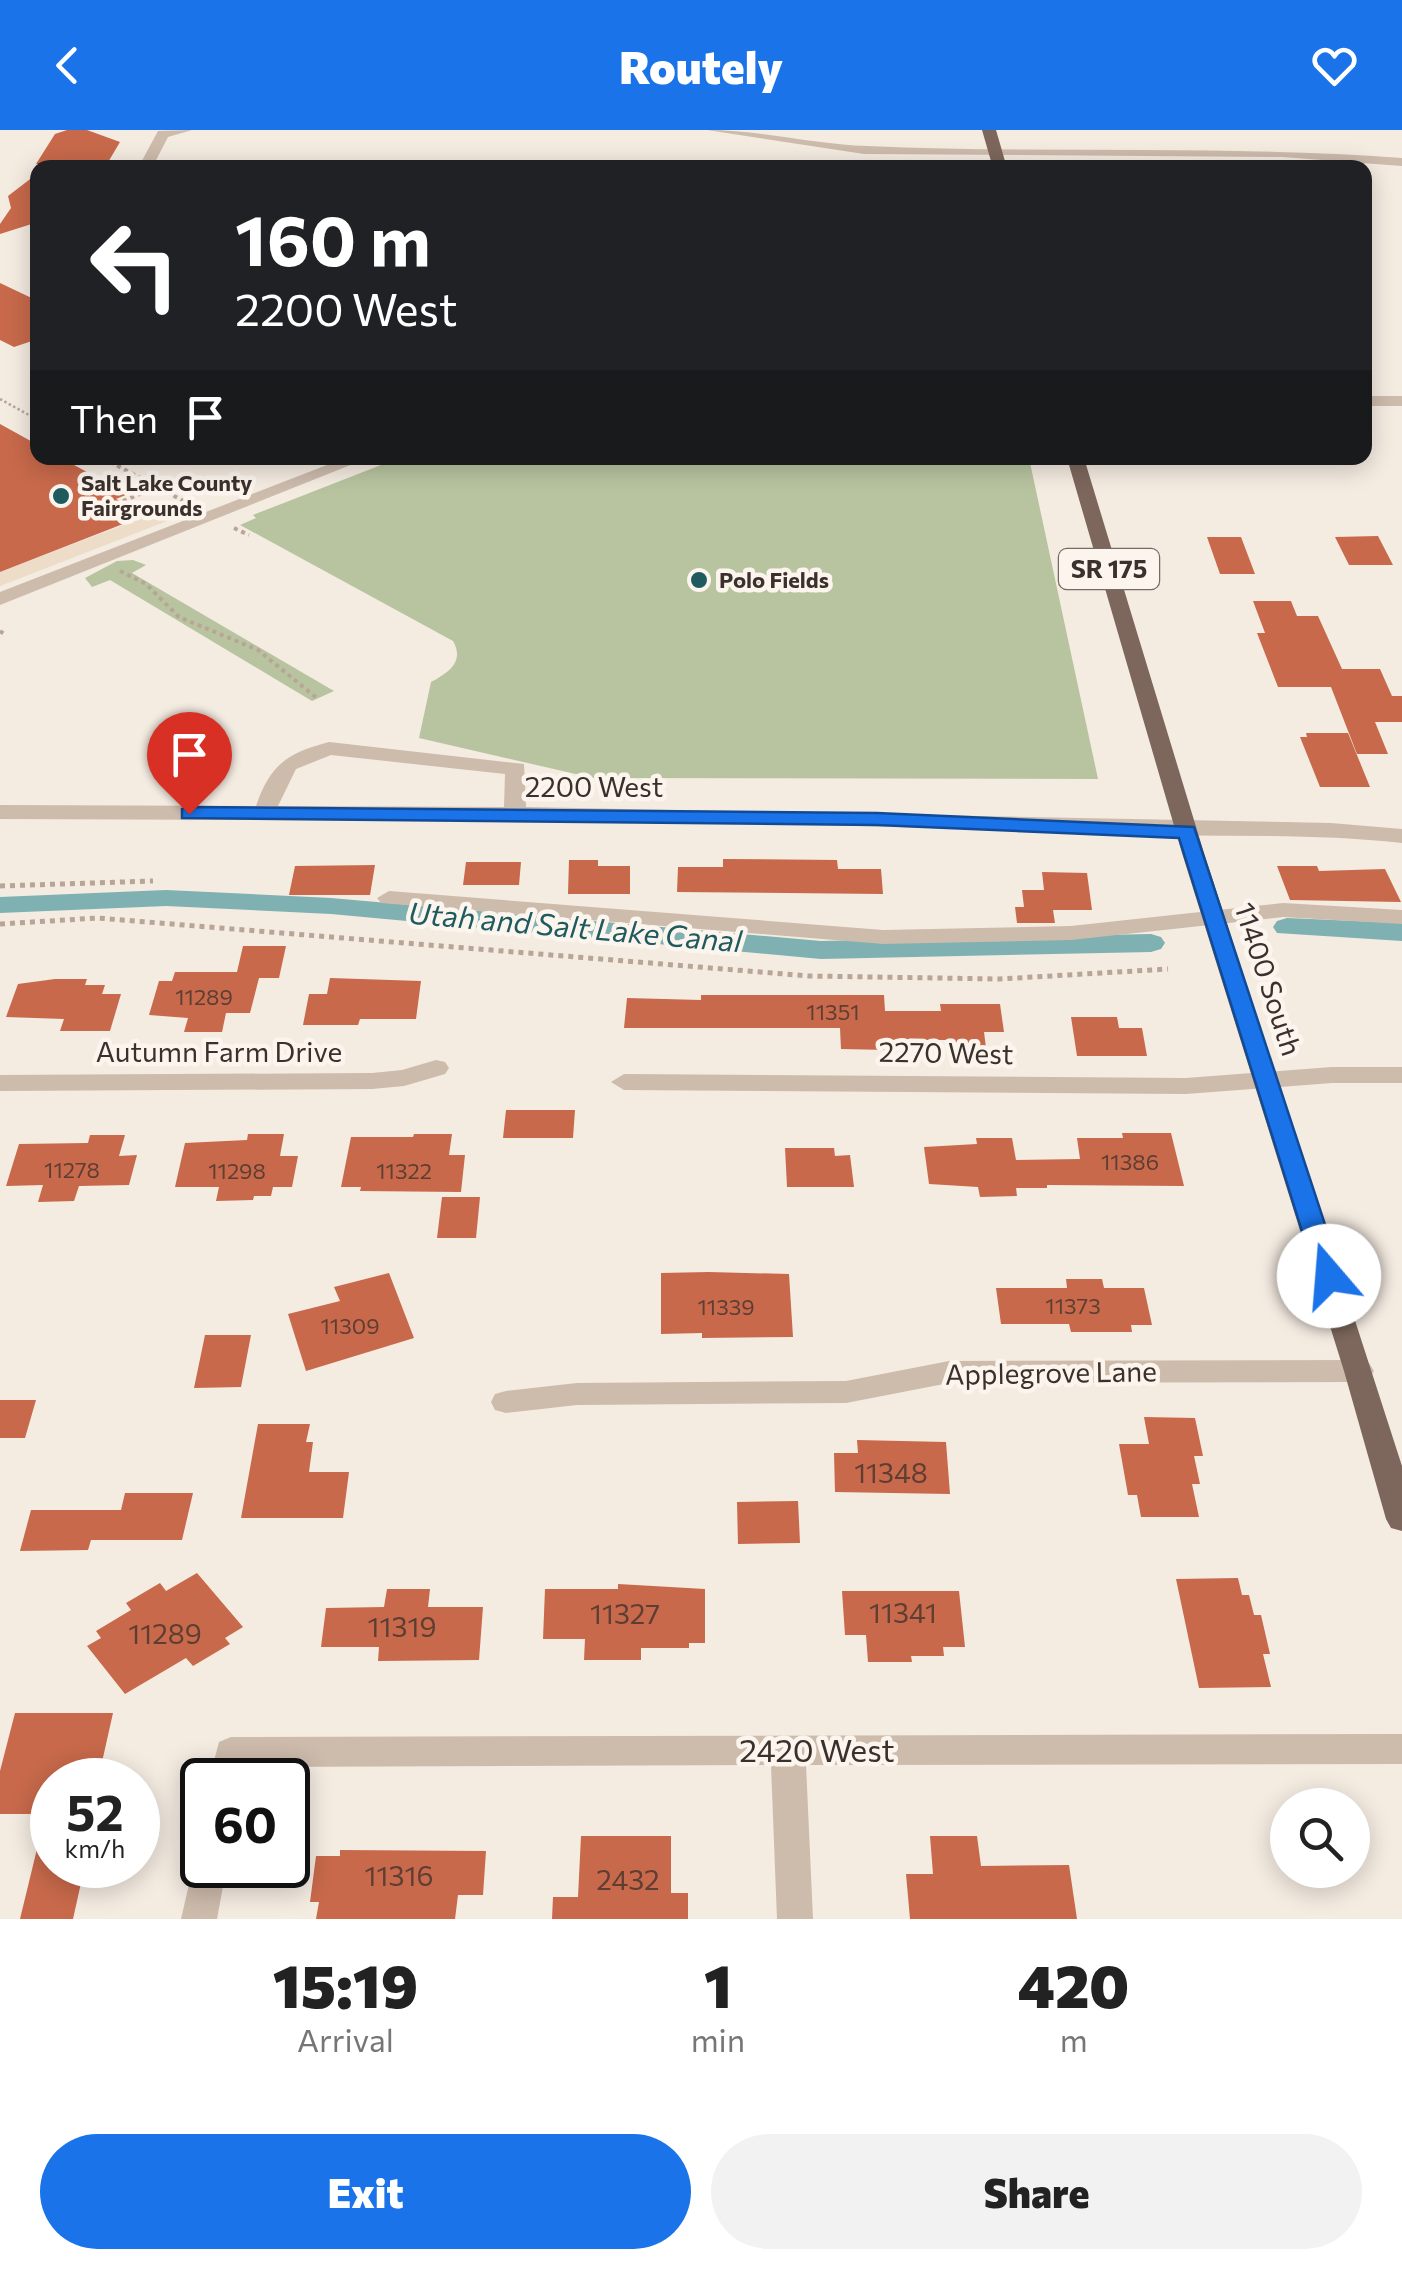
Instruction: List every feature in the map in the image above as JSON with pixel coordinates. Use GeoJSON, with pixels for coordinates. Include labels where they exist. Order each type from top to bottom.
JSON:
{"type":"FeatureCollection","features":[{"type":"Feature","properties":{"kind":"main road"},"geometry":{"type":"LineString","coordinates":[[989,130],[998,160]]}},
{"type":"Feature","properties":{"kind":"main road","name":"11400 South"},"geometry":{"type":"LineString","coordinates":[[1077,465],[1187,832],[1359,1371],[1402,1519]]}},
{"type":"Feature","properties":{"kind":"street"},"geometry":{"type":"LineString","coordinates":[[149,160],[162,134],[185,130]]}},
{"type":"Feature","properties":{"kind":"street"},"geometry":{"type":"LineString","coordinates":[[714,130],[759,133],[852,149],[1282,153],[1402,162]]}},
{"type":"Feature","properties":{"kind":"street"},"geometry":{"type":"LineString","coordinates":[[843,160],[852,149]]}},
{"type":"Feature","properties":{"kind":"street"},"geometry":{"type":"LineString","coordinates":[[1372,401],[1402,401]]}},
{"type":"Feature","properties":{"kind":"street"},"geometry":{"type":"LineString","coordinates":[[0,599],[340,465]]}},
{"type":"Feature","properties":{"kind":"street"},"geometry":{"type":"LineString","coordinates":[[264,814],[273,788],[288,765],[329,748],[516,769],[515,816]]}},
{"type":"Feature","properties":{"kind":"street","name":"2200 West"},"geometry":{"type":"LineString","coordinates":[[0,812],[877,819],[1187,832],[1325,830],[1402,836]]}},
{"type":"Feature","properties":{"kind":"street"},"geometry":{"type":"LineString","coordinates":[[389,898],[883,938],[1072,933],[1283,910],[1402,916]]}},
{"type":"Feature","properties":{"kind":"street","name":"Autumn Farm Drive"},"geometry":{"type":"LineString","coordinates":[[0,1083],[372,1081],[404,1078],[436,1068]]}},
{"type":"Feature","properties":{"kind":"street","name":"2270 West"},"geometry":{"type":"LineString","coordinates":[[624,1082],[1186,1086],[1332,1075],[1402,1075]]}},
{"type":"Feature","properties":{"kind":"street","name":"Applegrove Lane"},"geometry":{"type":"LineString","coordinates":[[506,1402],[576,1394],[846,1392],[949,1372],[1359,1371]]}},
{"type":"Feature","properties":{"kind":"street","name":"2420 West"},"geometry":{"type":"LineString","coordinates":[[310,1764],[788,1751],[1402,1749]]}},
{"type":"Feature","properties":{"kind":"street"},"geometry":{"type":"LineString","coordinates":[[788,1751],[795,1919]]}},
{"type":"Feature","properties":{"kind":"street"},"geometry":{"type":"LineString","coordinates":[[198,1919],[204,1888]]}},
{"type":"Feature","properties":{"kind":"path"},"geometry":{"type":"LineString","coordinates":[[0,400],[30,416]]}},
{"type":"Feature","properties":{"kind":"path"},"geometry":{"type":"LineString","coordinates":[[116,465],[198,509]]}},
{"type":"Feature","properties":{"kind":"path"},"geometry":{"type":"LineString","coordinates":[[123,500],[157,488]]}},
{"type":"Feature","properties":{"kind":"path"},"geometry":{"type":"LineString","coordinates":[[108,564],[146,584],[179,617],[258,650],[318,698]]}},
{"type":"Feature","properties":{"kind":"path"},"geometry":{"type":"LineString","coordinates":[[0,886],[154,881]]}},
{"type":"Feature","properties":{"kind":"path"},"geometry":{"type":"LineString","coordinates":[[0,924],[98,918],[809,976],[1000,979],[1168,968]]}},
{"type":"Feature","properties":{"kind":"green space","name":"Polo Fields"},"geometry":{"type":"Polygon","coordinates":[[[381,465],[1031,465],[1098,779],[593,778],[419,738],[431,682],[449,671],[456,661],[453,641],[240,525],[256,518],[253,515],[381,465]]]}},
{"type":"Feature","properties":{"kind":"green space"},"geometry":{"type":"Polygon","coordinates":[[[133,560],[146,565],[132,573],[334,691],[312,701],[110,580],[92,587],[85,578],[117,561],[133,560]]]}},
{"type":"Feature","properties":{"kind":"shaded area"},"geometry":{"type":"Polygon","coordinates":[[[184,502],[198,509],[0,586],[0,572],[184,502]]]}},
{"type":"Feature","properties":{"kind":"building"},"geometry":{"type":"Polygon","coordinates":[[[87,130],[120,142],[109,160],[39,160],[55,134],[87,130]]]}},
{"type":"Feature","properties":{"kind":"building"},"geometry":{"type":"Polygon","coordinates":[[[30,179],[30,225],[0,234],[0,224],[11,208],[8,196],[30,179]]]}},
{"type":"Feature","properties":{"kind":"building"},"geometry":{"type":"Polygon","coordinates":[[[0,283],[30,297],[30,342],[14,347],[0,340],[0,283]]]}},
{"type":"Feature","properties":{"kind":"building","name":"Salt Lake County Fairgrounds"},"geometry":{"type":"Polygon","coordinates":[[[0,424],[30,441],[30,465],[74,465],[128,494],[116,499],[146,515],[0,572],[0,424]]]}},
{"type":"Feature","properties":{"kind":"building"},"geometry":{"type":"Polygon","coordinates":[[[1378,536],[1393,565],[1349,565],[1335,537],[1378,536]]]}},
{"type":"Feature","properties":{"kind":"building"},"geometry":{"type":"Polygon","coordinates":[[[1207,537],[1241,537],[1255,574],[1220,574],[1207,537]]]}},
{"type":"Feature","properties":{"kind":"building"},"geometry":{"type":"Polygon","coordinates":[[[1253,601],[1291,601],[1297,616],[1318,616],[1342,669],[1380,669],[1392,696],[1402,696],[1402,722],[1375,722],[1388,754],[1357,754],[1331,687],[1278,687],[1257,633],[1265,633],[1253,601]]]}},
{"type":"Feature","properties":{"kind":"building"},"geometry":{"type":"Polygon","coordinates":[[[1306,733],[1348,733],[1370,787],[1320,787],[1300,737],[1307,737],[1306,733]]]}},
{"type":"Feature","properties":{"kind":"building"},"geometry":{"type":"Polygon","coordinates":[[[723,859],[837,860],[838,869],[881,869],[883,894],[677,892],[678,867],[723,867],[723,859]]]}},
{"type":"Feature","properties":{"kind":"building"},"geometry":{"type":"Polygon","coordinates":[[[569,860],[598,860],[598,866],[630,866],[630,894],[568,894],[569,860]]]}},
{"type":"Feature","properties":{"kind":"building"},"geometry":{"type":"Polygon","coordinates":[[[466,862],[521,862],[519,885],[463,885],[466,862]]]}},
{"type":"Feature","properties":{"kind":"building"},"geometry":{"type":"Polygon","coordinates":[[[375,865],[370,895],[289,895],[295,866],[375,865]]]}},
{"type":"Feature","properties":{"kind":"building"},"geometry":{"type":"Polygon","coordinates":[[[1277,866],[1317,866],[1319,871],[1385,869],[1401,902],[1290,900],[1277,866]]]}},
{"type":"Feature","properties":{"kind":"building"},"geometry":{"type":"Polygon","coordinates":[[[1042,872],[1087,873],[1092,910],[1053,910],[1055,923],[1017,923],[1015,907],[1024,907],[1022,890],[1044,890],[1042,872]]]}},
{"type":"Feature","properties":{"kind":"building"},"geometry":{"type":"Polygon","coordinates":[[[243,946],[286,946],[279,978],[259,978],[250,1013],[226,1013],[222,1032],[184,1032],[188,1018],[149,1015],[159,981],[172,981],[175,972],[237,972],[243,946]]]}},
{"type":"Feature","properties":{"kind":"building"},"geometry":{"type":"Polygon","coordinates":[[[330,978],[421,981],[416,1019],[303,1025],[309,994],[327,994],[330,978]]]}},
{"type":"Feature","properties":{"kind":"building"},"geometry":{"type":"Polygon","coordinates":[[[87,979],[85,985],[105,985],[102,994],[121,994],[110,1031],[60,1031],[64,1019],[6,1017],[18,984],[87,979]]]}},
{"type":"Feature","properties":{"kind":"building"},"geometry":{"type":"Polygon","coordinates":[[[701,995],[884,995],[885,1011],[941,1011],[940,1004],[1000,1004],[1004,1032],[984,1032],[986,1048],[952,1048],[951,1040],[887,1040],[888,1050],[841,1049],[840,1028],[624,1028],[627,998],[701,1000],[701,995]]]}},
{"type":"Feature","properties":{"kind":"building"},"geometry":{"type":"Polygon","coordinates":[[[1071,1017],[1117,1017],[1119,1028],[1142,1028],[1147,1056],[1077,1056],[1071,1017]]]}},
{"type":"Feature","properties":{"kind":"building"},"geometry":{"type":"Polygon","coordinates":[[[506,1110],[575,1110],[573,1138],[503,1138],[506,1110]]]}},
{"type":"Feature","properties":{"kind":"building"},"geometry":{"type":"Polygon","coordinates":[[[1122,1133],[1171,1133],[1184,1186],[1047,1185],[1016,1188],[1017,1196],[980,1197],[978,1187],[929,1184],[924,1147],[977,1144],[976,1138],[1012,1138],[1016,1160],[1080,1159],[1077,1138],[1123,1138],[1122,1133]]]}},
{"type":"Feature","properties":{"kind":"building"},"geometry":{"type":"Polygon","coordinates":[[[248,1134],[284,1134],[280,1156],[298,1156],[292,1187],[273,1187],[271,1196],[254,1196],[253,1200],[216,1201],[219,1187],[175,1187],[185,1143],[247,1140],[248,1134]]]}},
{"type":"Feature","properties":{"kind":"building"},"geometry":{"type":"Polygon","coordinates":[[[452,1134],[449,1155],[465,1155],[461,1192],[360,1191],[361,1187],[341,1187],[351,1137],[452,1134]]]}},
{"type":"Feature","properties":{"kind":"building"},"geometry":{"type":"Polygon","coordinates":[[[90,1135],[125,1135],[119,1156],[137,1155],[129,1185],[79,1186],[74,1201],[38,1202],[43,1185],[6,1186],[19,1144],[88,1143],[90,1135]]]}},
{"type":"Feature","properties":{"kind":"building"},"geometry":{"type":"Polygon","coordinates":[[[785,1148],[834,1148],[835,1156],[850,1155],[854,1187],[787,1187],[785,1148]]]}},
{"type":"Feature","properties":{"kind":"building"},"geometry":{"type":"Polygon","coordinates":[[[442,1197],[480,1197],[476,1238],[437,1238],[442,1197]]]}},
{"type":"Feature","properties":{"kind":"building"},"geometry":{"type":"Polygon","coordinates":[[[389,1273],[414,1338],[306,1371],[288,1314],[340,1301],[334,1287],[389,1273]]]}},
{"type":"Feature","properties":{"kind":"building"},"geometry":{"type":"Polygon","coordinates":[[[661,1273],[789,1274],[793,1337],[702,1338],[702,1333],[661,1334],[661,1273]]]}},
{"type":"Feature","properties":{"kind":"building"},"geometry":{"type":"Polygon","coordinates":[[[1066,1279],[1102,1279],[1104,1288],[1144,1288],[1152,1325],[1131,1325],[1132,1332],[1071,1332],[1069,1324],[1001,1324],[996,1288],[1067,1288],[1066,1279]]]}},
{"type":"Feature","properties":{"kind":"building"},"geometry":{"type":"Polygon","coordinates":[[[205,1335],[251,1335],[241,1387],[194,1388],[205,1335]]]}},
{"type":"Feature","properties":{"kind":"building"},"geometry":{"type":"Polygon","coordinates":[[[0,1400],[36,1400],[25,1438],[0,1438],[0,1400]]]}},
{"type":"Feature","properties":{"kind":"building"},"geometry":{"type":"Polygon","coordinates":[[[1144,1417],[1195,1418],[1203,1456],[1194,1456],[1200,1484],[1192,1484],[1199,1517],[1141,1517],[1137,1495],[1128,1495],[1119,1444],[1149,1444],[1144,1417]]]}},
{"type":"Feature","properties":{"kind":"building"},"geometry":{"type":"Polygon","coordinates":[[[258,1424],[310,1424],[306,1442],[313,1442],[309,1472],[349,1472],[343,1518],[241,1518],[258,1424]]]}},
{"type":"Feature","properties":{"kind":"building"},"geometry":{"type":"Polygon","coordinates":[[[857,1440],[946,1442],[950,1494],[835,1492],[834,1453],[858,1453],[857,1440]]]}},
{"type":"Feature","properties":{"kind":"building"},"geometry":{"type":"Polygon","coordinates":[[[125,1493],[193,1493],[182,1540],[91,1540],[88,1550],[20,1551],[31,1510],[121,1510],[125,1493]]]}},
{"type":"Feature","properties":{"kind":"building"},"geometry":{"type":"Polygon","coordinates":[[[798,1501],[800,1543],[738,1544],[737,1502],[798,1501]]]}},
{"type":"Feature","properties":{"kind":"building"},"geometry":{"type":"Polygon","coordinates":[[[197,1573],[243,1627],[225,1638],[230,1644],[193,1666],[186,1658],[125,1694],[87,1646],[101,1638],[96,1631],[131,1610],[126,1603],[160,1583],[166,1591],[197,1573]]]}},
{"type":"Feature","properties":{"kind":"building"},"geometry":{"type":"Polygon","coordinates":[[[1238,1578],[1242,1595],[1249,1595],[1254,1615],[1261,1615],[1270,1654],[1263,1654],[1271,1687],[1199,1688],[1176,1579],[1238,1578]]]}},
{"type":"Feature","properties":{"kind":"building"},"geometry":{"type":"Polygon","coordinates":[[[618,1584],[705,1589],[705,1643],[689,1643],[689,1648],[641,1648],[641,1660],[584,1660],[585,1639],[543,1639],[545,1589],[618,1589],[618,1584]]]}},
{"type":"Feature","properties":{"kind":"building"},"geometry":{"type":"Polygon","coordinates":[[[387,1589],[430,1589],[428,1607],[483,1607],[479,1660],[378,1661],[379,1647],[321,1647],[326,1608],[384,1607],[387,1589]]]}},
{"type":"Feature","properties":{"kind":"building"},"geometry":{"type":"Polygon","coordinates":[[[842,1591],[959,1591],[965,1647],[943,1647],[944,1656],[911,1656],[912,1662],[868,1662],[866,1635],[845,1635],[842,1591]]]}},
{"type":"Feature","properties":{"kind":"building"},"geometry":{"type":"Polygon","coordinates":[[[15,1713],[113,1713],[103,1758],[30,1758],[30,1814],[0,1814],[0,1771],[15,1713]]]}},
{"type":"Feature","properties":{"kind":"building"},"geometry":{"type":"Polygon","coordinates":[[[581,1836],[671,1836],[671,1893],[688,1893],[688,1919],[552,1919],[553,1897],[578,1897],[581,1836]]]}},
{"type":"Feature","properties":{"kind":"building"},"geometry":{"type":"Polygon","coordinates":[[[930,1836],[977,1836],[981,1866],[1069,1865],[1077,1919],[910,1919],[906,1874],[933,1874],[930,1836]]]}},
{"type":"Feature","properties":{"kind":"building"},"geometry":{"type":"Polygon","coordinates":[[[340,1850],[486,1851],[483,1895],[458,1895],[455,1919],[316,1919],[319,1902],[310,1902],[316,1856],[340,1856],[340,1850]]]}},
{"type":"Feature","properties":{"kind":"building"},"geometry":{"type":"Polygon","coordinates":[[[30,1878],[30,1888],[80,1888],[73,1919],[20,1919],[30,1878]]]}},
{"type":"Feature","properties":{"kind":"waterway","name":"Utah and Salt Lake Canal"},"geometry":{"type":"LineString","coordinates":[[0,905],[166,898],[331,906],[821,950],[1151,943]]}},
{"type":"Feature","properties":{"kind":"waterway","name":"Utah and Salt Lake Canal"},"geometry":{"type":"LineString","coordinates":[[1287,927],[1402,932]]}},
{"type":"Feature","properties":{"kind":"place","name":"Salt Lake County Fairgrounds"},"geometry":{"type":"Point","coordinates":[61,496]}},
{"type":"Feature","properties":{"kind":"place","name":"Polo Fields"},"geometry":{"type":"Point","coordinates":[699,580]}},
{"type":"Feature","properties":{"kind":"route"},"geometry":{"type":"LineString","coordinates":[[189,814],[877,819],[1187,832],[1329,1276]]}}]}
